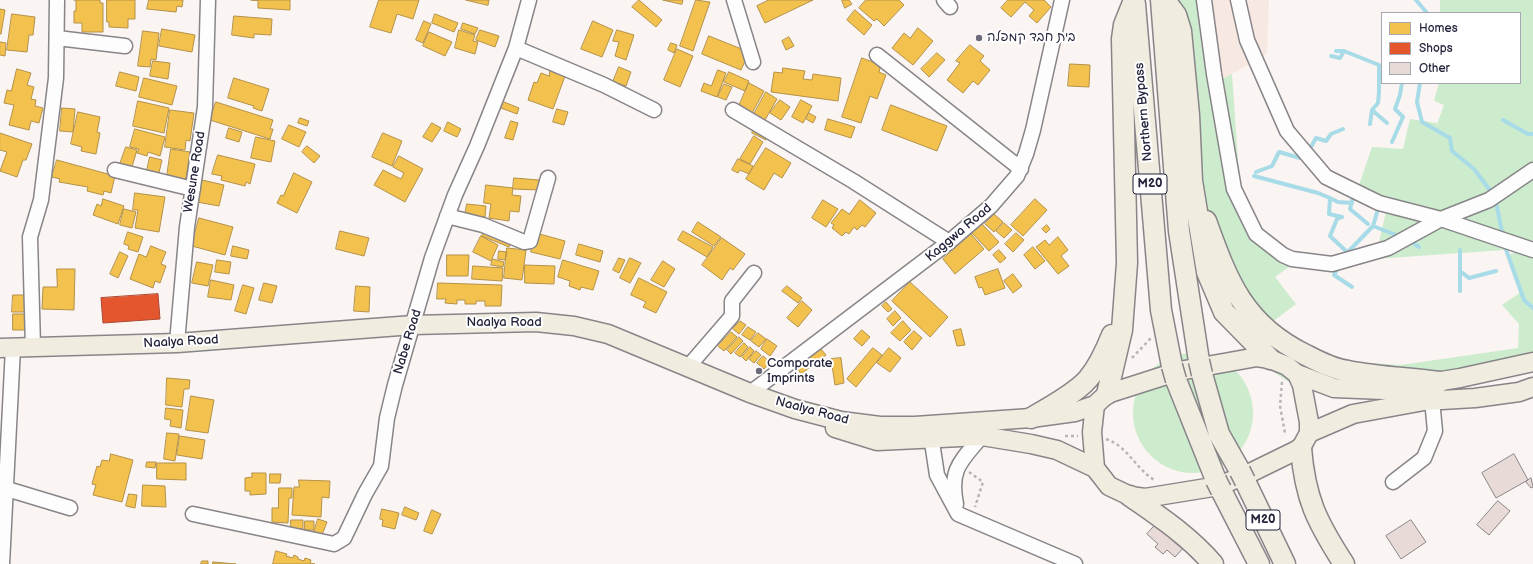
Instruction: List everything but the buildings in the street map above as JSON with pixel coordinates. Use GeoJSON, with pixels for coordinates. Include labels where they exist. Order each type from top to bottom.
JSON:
{"type":"FeatureCollection","features":[{"type":"Feature","properties":{"kind":"highway"},"geometry":{"type":"LineString","coordinates":[[1101,400],[1122,330],[1127,263],[1122,39],[1124,25],[1134,0]]}},
{"type":"Feature","properties":{"kind":"highway","name":"Northern Bypass"},"geometry":{"type":"LineString","coordinates":[[1134,0],[1161,310],[1174,373],[1218,485],[1259,564]]}},
{"type":"Feature","properties":{"kind":"highway","name":"Northern Bypass"},"geometry":{"type":"LineString","coordinates":[[1161,0],[1179,230],[1200,368],[1219,434],[1242,476],[1283,561]]}},
{"type":"Feature","properties":{"kind":"highway"},"geometry":{"type":"LineString","coordinates":[[1165,0],[1176,15],[1181,31],[1189,115],[1192,181],[1207,272],[1224,312],[1270,359]]}},
{"type":"Feature","properties":{"kind":"highway"},"geometry":{"type":"LineString","coordinates":[[1192,181],[1231,281],[1245,307],[1263,327],[1285,345],[1323,363],[1432,394]]}},
{"type":"Feature","properties":{"kind":"highway"},"geometry":{"type":"LineString","coordinates":[[1031,418],[1058,402],[1088,380],[1105,353],[1124,303]]}},
{"type":"Feature","properties":{"kind":"highway"},"geometry":{"type":"LineString","coordinates":[[1305,441],[1304,482],[1316,518],[1344,564]]}},
{"type":"Feature","properties":{"kind":"highway"},"geometry":{"type":"LineString","coordinates":[[1130,496],[1180,531],[1197,546],[1213,564]]}},
{"type":"Feature","properties":{"kind":"main road","name":"Naalya Road"},"geometry":{"type":"LineString","coordinates":[[7,348],[177,343],[413,325],[536,322],[574,326],[608,334],[750,393],[795,409],[845,432],[877,441],[930,432]]}},
{"type":"Feature","properties":{"kind":"main road"},"geometry":{"type":"LineString","coordinates":[[930,432],[991,421],[1031,418],[1075,412],[1101,400],[1173,373],[1203,365],[1256,357],[1270,359],[1287,366],[1290,377],[1302,385],[1307,407],[1305,441]]}},
{"type":"Feature","properties":{"kind":"main road"},"geometry":{"type":"LineString","coordinates":[[930,432],[982,436],[1057,450],[1095,468],[1109,486],[1130,496],[1145,498],[1219,486],[1252,472],[1353,414],[1432,394],[1533,362]]}},
{"type":"Feature","properties":{"kind":"main road"},"geometry":{"type":"LineString","coordinates":[[1290,377],[1334,388],[1367,391],[1406,388],[1432,394],[1475,398],[1518,392],[1533,387]]}},
{"type":"Feature","properties":{"kind":"main road"},"geometry":{"type":"LineString","coordinates":[[1095,468],[1092,432],[1101,400]]}},
{"type":"Feature","properties":{"kind":"street"},"geometry":{"type":"LineString","coordinates":[[33,347],[30,237],[41,200],[56,78],[57,0]]}},
{"type":"Feature","properties":{"kind":"street","name":"Wesune Road"},"geometry":{"type":"LineString","coordinates":[[177,343],[187,227],[205,106],[208,0]]}},
{"type":"Feature","properties":{"kind":"street","name":"Nabe Road"},"geometry":{"type":"LineString","coordinates":[[193,514],[334,544],[344,538],[365,494],[381,466],[388,418],[395,385],[432,258],[447,216],[516,48],[529,0]]}},
{"type":"Feature","properties":{"kind":"street"},"geometry":{"type":"LineString","coordinates":[[734,0],[753,62]]}},
{"type":"Feature","properties":{"kind":"street","name":"Kaggwa Road"},"geometry":{"type":"LineString","coordinates":[[750,393],[949,242],[991,206],[1017,176],[1033,130],[1062,0]]}},
{"type":"Feature","properties":{"kind":"street"},"geometry":{"type":"LineString","coordinates":[[1204,0],[1214,74],[1234,189],[1256,234],[1272,248],[1292,259],[1332,264],[1388,248],[1440,220],[1494,197],[1530,172]]}},
{"type":"Feature","properties":{"kind":"street"},"geometry":{"type":"LineString","coordinates":[[1238,0],[1246,40],[1287,131],[1326,177],[1379,203],[1440,220],[1533,250]]}},
{"type":"Feature","properties":{"kind":"street"},"geometry":{"type":"LineString","coordinates":[[57,38],[125,46]]}},
{"type":"Feature","properties":{"kind":"street"},"geometry":{"type":"LineString","coordinates":[[516,48],[604,84],[654,110]]}},
{"type":"Feature","properties":{"kind":"street"},"geometry":{"type":"LineString","coordinates":[[877,55],[1020,169]]}},
{"type":"Feature","properties":{"kind":"street"},"geometry":{"type":"LineString","coordinates":[[733,110],[853,181],[949,242]]}},
{"type":"Feature","properties":{"kind":"street"},"geometry":{"type":"LineString","coordinates":[[115,170],[193,189]]}},
{"type":"Feature","properties":{"kind":"street"},"geometry":{"type":"LineString","coordinates":[[447,216],[483,225],[524,242],[530,241],[548,178]]}},
{"type":"Feature","properties":{"kind":"street"},"geometry":{"type":"LineString","coordinates":[[688,367],[732,316],[732,301],[754,274]]}},
{"type":"Feature","properties":{"kind":"street"},"geometry":{"type":"LineString","coordinates":[[2,564],[7,489],[7,348]]}},
{"type":"Feature","properties":{"kind":"street"},"geometry":{"type":"LineString","coordinates":[[1393,482],[1424,458],[1435,431],[1435,411],[1432,394]]}},
{"type":"Feature","properties":{"kind":"street"},"geometry":{"type":"LineString","coordinates":[[930,432],[937,475],[958,514],[1075,564]]}},
{"type":"Feature","properties":{"kind":"street"},"geometry":{"type":"LineString","coordinates":[[958,514],[954,490],[955,475],[959,463],[982,436]]}},
{"type":"Feature","properties":{"kind":"street"},"geometry":{"type":"LineString","coordinates":[[7,489],[70,508]]}},
{"type":"Feature","properties":{"kind":"path"},"geometry":{"type":"LineString","coordinates":[[1285,433],[1280,406],[1290,377]]}},
{"type":"Feature","properties":{"kind":"shaded area"},"geometry":{"type":"Polygon","coordinates":[[[1200,0],[1269,0],[1267,54],[1214,84],[1200,0]]]}},
{"type":"Feature","properties":{"kind":"green space"},"geometry":{"type":"Polygon","coordinates":[[[1174,0],[1200,0],[1215,83],[1232,74],[1241,203],[1293,264],[1275,277],[1296,304],[1272,322],[1308,351],[1340,361],[1401,365],[1518,348],[1519,324],[1502,305],[1521,292],[1508,255],[1533,246],[1533,365],[1293,385],[1271,370],[1258,350],[1203,279],[1189,233],[1174,0]]]}},
{"type":"Feature","properties":{"kind":"green space"},"geometry":{"type":"Polygon","coordinates":[[[1440,0],[1533,0],[1533,240],[1504,250],[1375,259],[1389,199],[1358,188],[1372,147],[1403,149],[1410,119],[1437,124],[1444,105],[1434,101],[1439,84],[1521,84],[1521,12],[1440,12],[1440,0]]]}},
{"type":"Feature","properties":{"kind":"green space"},"geometry":{"type":"Polygon","coordinates":[[[1193,353],[1216,357],[1236,370],[1249,390],[1253,413],[1249,436],[1236,456],[1216,469],[1193,473],[1170,469],[1150,456],[1137,436],[1133,413],[1137,390],[1150,370],[1170,357],[1193,353]]]}},
{"type":"Feature","properties":{"kind":"waterway"},"geometry":{"type":"LineString","coordinates":[[1416,0],[1426,12]]}},
{"type":"Feature","properties":{"kind":"waterway"},"geometry":{"type":"LineString","coordinates":[[1336,51],[1344,51],[1379,65],[1378,103],[1372,110],[1370,124]]}},
{"type":"Feature","properties":{"kind":"waterway"},"geometry":{"type":"LineString","coordinates":[[1331,56],[1340,58],[1344,51]]}},
{"type":"Feature","properties":{"kind":"waterway"},"geometry":{"type":"LineString","coordinates":[[1392,142],[1403,117],[1395,109],[1402,84]]}},
{"type":"Feature","properties":{"kind":"waterway"},"geometry":{"type":"LineString","coordinates":[[1420,84],[1417,102],[1422,122],[1450,138],[1452,151],[1474,169],[1495,197],[1503,237]]}},
{"type":"Feature","properties":{"kind":"waterway"},"geometry":{"type":"LineString","coordinates":[[1372,110],[1387,123]]}},
{"type":"Feature","properties":{"kind":"waterway"},"geometry":{"type":"LineString","coordinates":[[1503,120],[1528,134],[1533,134]]}},
{"type":"Feature","properties":{"kind":"waterway"},"geometry":{"type":"LineString","coordinates":[[1256,172],[1272,166],[1279,152],[1300,158],[1311,147],[1316,138],[1326,141],[1331,134],[1343,129]]}},
{"type":"Feature","properties":{"kind":"waterway"},"geometry":{"type":"LineString","coordinates":[[1254,176],[1318,193],[1330,198],[1329,214],[1342,217]]}},
{"type":"Feature","properties":{"kind":"waterway"},"geometry":{"type":"LineString","coordinates":[[1354,193],[1350,209],[1368,224]]}},
{"type":"Feature","properties":{"kind":"waterway"},"geometry":{"type":"LineString","coordinates":[[1330,198],[1338,202],[1352,203]]}},
{"type":"Feature","properties":{"kind":"waterway"},"geometry":{"type":"LineString","coordinates":[[1344,256],[1373,226],[1379,206]]}},
{"type":"Feature","properties":{"kind":"waterway"},"geometry":{"type":"LineString","coordinates":[[1342,217],[1337,219],[1330,236],[1347,252]]}},
{"type":"Feature","properties":{"kind":"waterway"},"geometry":{"type":"LineString","coordinates":[[1373,226],[1401,237]]}},
{"type":"Feature","properties":{"kind":"waterway"},"geometry":{"type":"LineString","coordinates":[[1409,240],[1419,247]]}},
{"type":"Feature","properties":{"kind":"waterway"},"geometry":{"type":"LineString","coordinates":[[1504,244],[1524,300],[1533,308]]}},
{"type":"Feature","properties":{"kind":"waterway"},"geometry":{"type":"LineString","coordinates":[[1460,250],[1460,291]]}},
{"type":"Feature","properties":{"kind":"waterway"},"geometry":{"type":"LineString","coordinates":[[1339,266],[1334,275],[1352,287]]}},
{"type":"Feature","properties":{"kind":"waterway"},"geometry":{"type":"LineString","coordinates":[[1460,271],[1469,278],[1496,271]]}},
{"type":"Feature","properties":{"kind":"place","name":"בית חבד קמפלה"},"geometry":{"type":"Point","coordinates":[979,38]}},
{"type":"Feature","properties":{"kind":"place","name":"Comporate Imprints"},"geometry":{"type":"Point","coordinates":[759,371]}}]}
